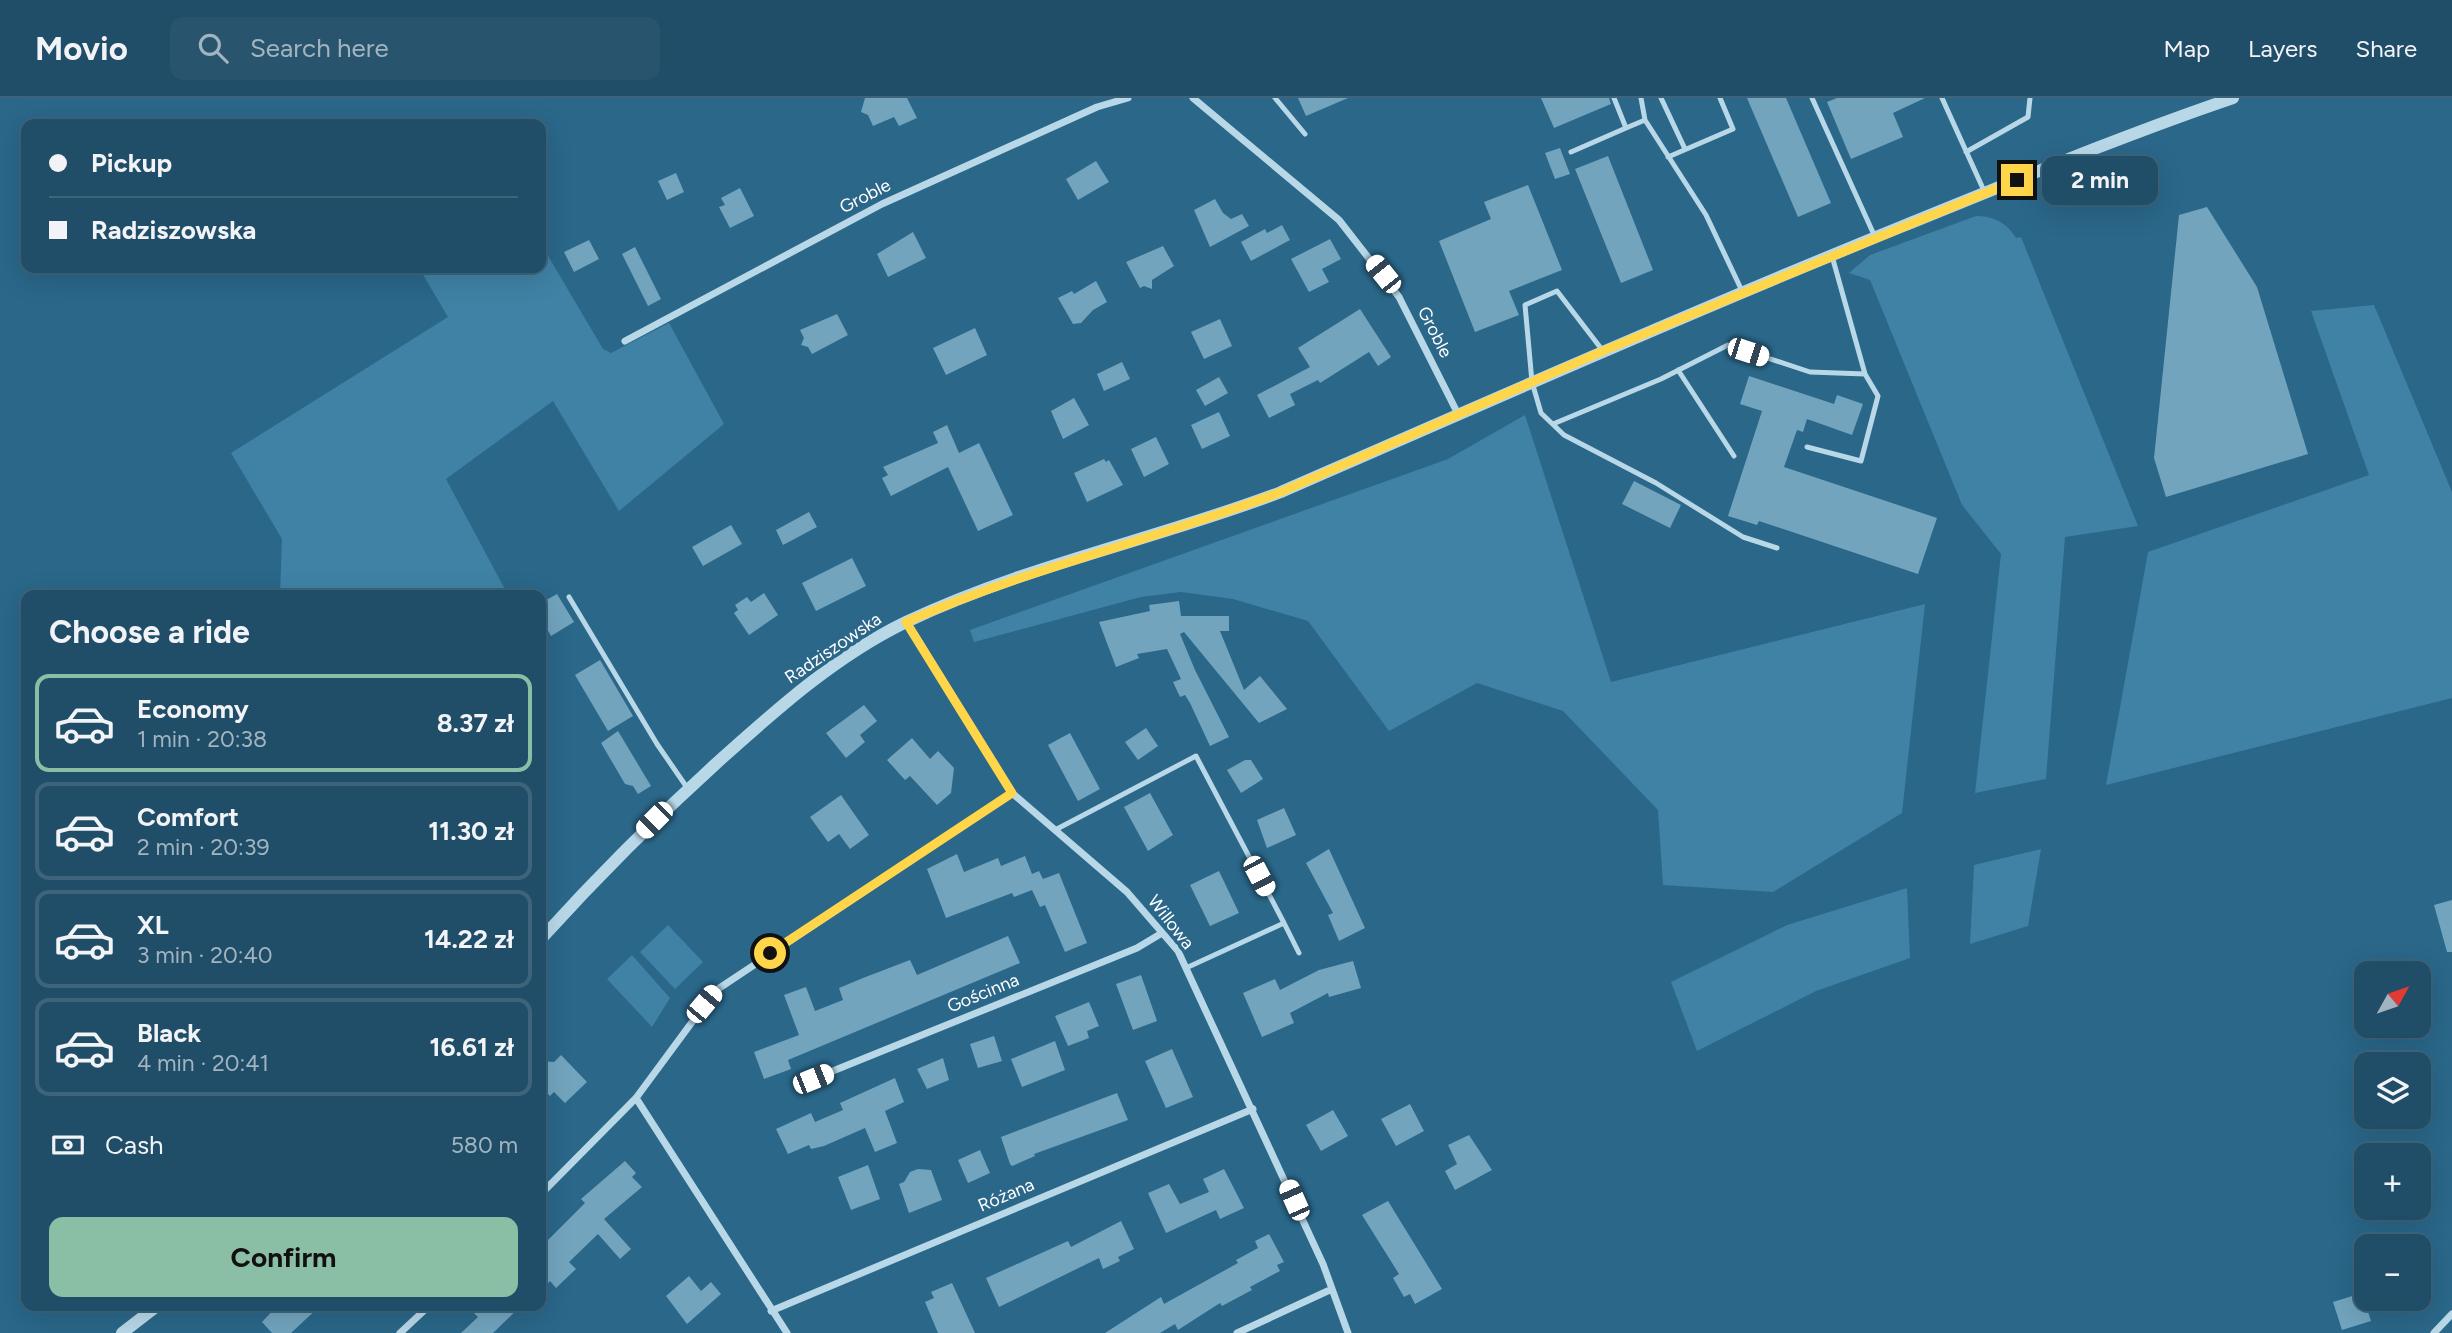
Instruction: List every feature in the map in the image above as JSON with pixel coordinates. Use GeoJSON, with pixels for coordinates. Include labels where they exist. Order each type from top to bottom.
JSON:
{"type":"FeatureCollection","features":[{"type":"Feature","properties":{"kind":"street","name":"Groble"},"geometry":{"type":"LineString","coordinates":[[625,341],[882,204],[1097,107],[1128,98]]}},
{"type":"Feature","properties":{"kind":"street","name":"Groble"},"geometry":{"type":"LineString","coordinates":[[1193,98],[1339,220],[1399,297],[1458,414]]}},
{"type":"Feature","properties":{"kind":"street","name":"Radziszowska"},"geometry":{"type":"LineString","coordinates":[[546,933],[598,876],[688,789],[803,687],[878,636],[906,622],[953,601],[1055,566],[1234,510],[1875,237],[2168,120],[2233,98]]}},
{"type":"Feature","properties":{"kind":"street","name":"Willowa"},"geometry":{"type":"LineString","coordinates":[[906,622],[1012,793],[1127,892],[1178,951],[1253,1109],[1332,1289],[1348,1333]]}},
{"type":"Feature","properties":{"kind":"street"},"geometry":{"type":"LineString","coordinates":[[546,1189],[636,1098],[715,991],[1012,793]]}},
{"type":"Feature","properties":{"kind":"street","name":"Gościnna"},"geometry":{"type":"LineString","coordinates":[[813,1079],[1137,948],[1162,933]]}},
{"type":"Feature","properties":{"kind":"street"},"geometry":{"type":"LineString","coordinates":[[636,1098],[787,1333]]}},
{"type":"Feature","properties":{"kind":"street","name":"Różana"},"geometry":{"type":"LineString","coordinates":[[771,1311],[1253,1109]]}},
{"type":"Feature","properties":{"kind":"street"},"geometry":{"type":"LineString","coordinates":[[1237,1333],[1332,1289]]}},
{"type":"Feature","properties":{"kind":"street"},"geometry":{"type":"LineString","coordinates":[[122,1333],[151,1311]]}},
{"type":"Feature","properties":{"kind":"street"},"geometry":{"type":"LineString","coordinates":[[400,1333],[424,1311]]}},
{"type":"Feature","properties":{"kind":"street"},"geometry":{"type":"LineString","coordinates":[[2434,1333],[2452,1314]]}},
{"type":"Feature","properties":{"kind":"lane"},"geometry":{"type":"LineString","coordinates":[[1275,98],[1305,134]]}},
{"type":"Feature","properties":{"kind":"lane"},"geometry":{"type":"LineString","coordinates":[[1614,98],[1626,128]]}},
{"type":"Feature","properties":{"kind":"lane"},"geometry":{"type":"LineString","coordinates":[[1641,98],[1644,120],[1706,215],[1743,293]]}},
{"type":"Feature","properties":{"kind":"lane"},"geometry":{"type":"LineString","coordinates":[[1661,98],[1685,149]]}},
{"type":"Feature","properties":{"kind":"lane"},"geometry":{"type":"LineString","coordinates":[[1668,156],[1733,129],[1720,98]]}},
{"type":"Feature","properties":{"kind":"lane"},"geometry":{"type":"LineString","coordinates":[[1812,98],[1875,237]]}},
{"type":"Feature","properties":{"kind":"lane"},"geometry":{"type":"LineString","coordinates":[[1942,98],[1985,193]]}},
{"type":"Feature","properties":{"kind":"lane"},"geometry":{"type":"LineString","coordinates":[[1966,152],[2028,117],[2030,98]]}},
{"type":"Feature","properties":{"kind":"lane"},"geometry":{"type":"LineString","coordinates":[[1571,152],[1644,120]]}},
{"type":"Feature","properties":{"kind":"lane"},"geometry":{"type":"LineString","coordinates":[[1807,447],[1861,461],[1878,396],[1865,374],[1832,255]]}},
{"type":"Feature","properties":{"kind":"lane"},"geometry":{"type":"LineString","coordinates":[[1603,351],[1557,291],[1525,305],[1532,382],[1541,413],[1564,435],[1656,483],[1743,537],[1777,548]]}},
{"type":"Feature","properties":{"kind":"lane"},"geometry":{"type":"LineString","coordinates":[[1553,424],[1678,370],[1728,345],[1810,372],[1865,374]]}},
{"type":"Feature","properties":{"kind":"lane"},"geometry":{"type":"LineString","coordinates":[[1678,370],[1734,456]]}},
{"type":"Feature","properties":{"kind":"lane"},"geometry":{"type":"LineString","coordinates":[[569,597],[657,744],[688,789]]}},
{"type":"Feature","properties":{"kind":"lane"},"geometry":{"type":"LineString","coordinates":[[1055,830],[1196,756],[1298,953]]}},
{"type":"Feature","properties":{"kind":"lane"},"geometry":{"type":"LineString","coordinates":[[1186,968],[1284,923]]}},
{"type":"Feature","properties":{"kind":"shaded area"},"geometry":{"type":"Polygon","coordinates":[[[1976,216],[1999,221],[2016,238],[2021,237],[2138,526],[2065,537],[2046,779],[1975,793],[2001,554],[1962,505],[1870,280],[1849,273],[1870,255],[1976,216]]]}},
{"type":"Feature","properties":{"kind":"shaded area"},"geometry":{"type":"Polygon","coordinates":[[[546,252],[603,349],[611,353],[669,323],[724,424],[619,511],[553,401],[446,479],[505,590],[280,590],[282,539],[231,453],[448,317],[422,273],[546,273],[546,252]]]}},
{"type":"Feature","properties":{"kind":"shaded area"},"geometry":{"type":"Polygon","coordinates":[[[2374,305],[2452,492],[2452,698],[2106,785],[2148,552],[2369,475],[2311,311],[2374,305]]]}},
{"type":"Feature","properties":{"kind":"shaded area"},"geometry":{"type":"Polygon","coordinates":[[[1525,415],[1611,682],[1925,604],[1902,813],[1773,892],[1663,885],[1658,810],[1563,711],[1477,683],[1389,731],[1308,621],[1233,599],[1181,592],[1141,597],[974,642],[970,630],[1448,459],[1525,415]]]}},
{"type":"Feature","properties":{"kind":"shaded area"},"geometry":{"type":"Polygon","coordinates":[[[2041,849],[2028,926],[1970,944],[1974,865],[2041,849]]]}},
{"type":"Feature","properties":{"kind":"shaded area"},"geometry":{"type":"Polygon","coordinates":[[[1907,888],[1910,958],[1816,991],[1697,1051],[1671,982],[1787,925],[1907,888]]]}},
{"type":"Feature","properties":{"kind":"shaded area"},"geometry":{"type":"Polygon","coordinates":[[[668,925],[703,962],[675,989],[640,952],[668,925]]]}},
{"type":"Feature","properties":{"kind":"shaded area"},"geometry":{"type":"Polygon","coordinates":[[[632,955],[670,998],[652,1027],[607,979],[632,955]]]}},
{"type":"Feature","properties":{"kind":"building"},"geometry":{"type":"Polygon","coordinates":[[[865,98],[907,98],[917,118],[899,126],[894,117],[873,126],[868,115],[861,112],[865,98]]]}},
{"type":"Feature","properties":{"kind":"building"},"geometry":{"type":"Polygon","coordinates":[[[1298,98],[1348,98],[1306,116],[1298,98]]]}},
{"type":"Feature","properties":{"kind":"building"},"geometry":{"type":"Polygon","coordinates":[[[1541,98],[1609,98],[1611,104],[1554,128],[1541,98]]]}},
{"type":"Feature","properties":{"kind":"building"},"geometry":{"type":"Polygon","coordinates":[[[1747,98],[1786,98],[1831,203],[1798,217],[1747,98]]]}},
{"type":"Feature","properties":{"kind":"building"},"geometry":{"type":"Polygon","coordinates":[[[1837,98],[1925,98],[1893,113],[1903,137],[1851,159],[1827,102],[1837,98]]]}},
{"type":"Feature","properties":{"kind":"building"},"geometry":{"type":"Polygon","coordinates":[[[1560,148],[1570,174],[1555,179],[1545,153],[1560,148]]]}},
{"type":"Feature","properties":{"kind":"building"},"geometry":{"type":"Polygon","coordinates":[[[1608,156],[1653,270],[1621,283],[1575,169],[1608,156]]]}},
{"type":"Feature","properties":{"kind":"building"},"geometry":{"type":"Polygon","coordinates":[[[1096,161],[1109,182],[1078,200],[1066,179],[1096,161]]]}},
{"type":"Feature","properties":{"kind":"building"},"geometry":{"type":"Polygon","coordinates":[[[676,173],[684,192],[667,200],[658,181],[676,173]]]}},
{"type":"Feature","properties":{"kind":"building"},"geometry":{"type":"Polygon","coordinates":[[[1528,185],[1562,270],[1509,291],[1519,315],[1475,332],[1439,241],[1491,219],[1484,202],[1528,185]]]}},
{"type":"Feature","properties":{"kind":"building"},"geometry":{"type":"Polygon","coordinates":[[[740,188],[754,216],[730,228],[719,207],[725,205],[721,198],[740,188]]]}},
{"type":"Feature","properties":{"kind":"building"},"geometry":{"type":"Polygon","coordinates":[[[1215,199],[1223,213],[1231,219],[1242,214],[1249,226],[1210,247],[1194,210],[1215,199]]]}},
{"type":"Feature","properties":{"kind":"building"},"geometry":{"type":"Polygon","coordinates":[[[2207,207],[2257,287],[2308,454],[2166,497],[2154,458],[2179,215],[2207,207]]]}},
{"type":"Feature","properties":{"kind":"building"},"geometry":{"type":"Polygon","coordinates":[[[1282,225],[1290,240],[1251,261],[1241,242],[1265,229],[1267,233],[1282,225]]]}},
{"type":"Feature","properties":{"kind":"building"},"geometry":{"type":"Polygon","coordinates":[[[913,232],[926,258],[888,277],[877,254],[913,232]]]}},
{"type":"Feature","properties":{"kind":"building"},"geometry":{"type":"Polygon","coordinates":[[[1330,239],[1341,259],[1322,269],[1329,282],[1309,292],[1291,259],[1330,239]]]}},
{"type":"Feature","properties":{"kind":"building"},"geometry":{"type":"Polygon","coordinates":[[[589,240],[599,259],[574,272],[564,252],[589,240]]]}},
{"type":"Feature","properties":{"kind":"building"},"geometry":{"type":"Polygon","coordinates":[[[1163,246],[1174,266],[1152,280],[1152,289],[1144,286],[1140,288],[1126,262],[1163,246]]]}},
{"type":"Feature","properties":{"kind":"building"},"geometry":{"type":"Polygon","coordinates":[[[635,247],[661,299],[648,306],[622,254],[635,247]]]}},
{"type":"Feature","properties":{"kind":"building"},"geometry":{"type":"Polygon","coordinates":[[[1096,281],[1107,302],[1093,310],[1081,323],[1073,324],[1058,298],[1072,291],[1074,294],[1096,281]]]}},
{"type":"Feature","properties":{"kind":"building"},"geometry":{"type":"Polygon","coordinates":[[[1360,309],[1391,357],[1378,366],[1369,352],[1320,383],[1318,380],[1290,394],[1295,405],[1269,418],[1257,395],[1310,367],[1298,348],[1360,309]]]}},
{"type":"Feature","properties":{"kind":"building"},"geometry":{"type":"Polygon","coordinates":[[[837,314],[848,335],[812,354],[808,347],[801,345],[804,338],[800,330],[837,314]]]}},
{"type":"Feature","properties":{"kind":"building"},"geometry":{"type":"Polygon","coordinates":[[[1220,319],[1232,346],[1204,359],[1191,332],[1220,319]]]}},
{"type":"Feature","properties":{"kind":"building"},"geometry":{"type":"Polygon","coordinates":[[[975,328],[987,355],[946,375],[933,348],[975,328]]]}},
{"type":"Feature","properties":{"kind":"building"},"geometry":{"type":"Polygon","coordinates":[[[1122,362],[1130,379],[1104,391],[1097,374],[1122,362]]]}},
{"type":"Feature","properties":{"kind":"building"},"geometry":{"type":"Polygon","coordinates":[[[1749,376],[1834,404],[1837,395],[1863,404],[1852,435],[1807,419],[1803,432],[1797,430],[1784,467],[1937,518],[1918,574],[1759,521],[1757,525],[1728,516],[1762,411],[1740,404],[1749,376]]]}},
{"type":"Feature","properties":{"kind":"building"},"geometry":{"type":"Polygon","coordinates":[[[1219,377],[1228,393],[1205,406],[1196,390],[1219,377]]]}},
{"type":"Feature","properties":{"kind":"building"},"geometry":{"type":"Polygon","coordinates":[[[1074,398],[1089,425],[1063,439],[1051,411],[1074,398]]]}},
{"type":"Feature","properties":{"kind":"building"},"geometry":{"type":"Polygon","coordinates":[[[1219,412],[1230,436],[1202,449],[1191,425],[1219,412]]]}},
{"type":"Feature","properties":{"kind":"building"},"geometry":{"type":"Polygon","coordinates":[[[947,425],[959,453],[979,443],[1013,515],[978,531],[948,467],[891,496],[882,478],[888,475],[883,467],[938,443],[933,432],[947,425]]]}},
{"type":"Feature","properties":{"kind":"building"},"geometry":{"type":"Polygon","coordinates":[[[1156,437],[1169,464],[1144,477],[1131,449],[1156,437]]]}},
{"type":"Feature","properties":{"kind":"building"},"geometry":{"type":"Polygon","coordinates":[[[1104,459],[1106,462],[1109,460],[1123,485],[1087,502],[1074,473],[1104,459]]]}},
{"type":"Feature","properties":{"kind":"building"},"geometry":{"type":"Polygon","coordinates":[[[1634,481],[1681,505],[1670,528],[1622,504],[1634,481]]]}},
{"type":"Feature","properties":{"kind":"building"},"geometry":{"type":"Polygon","coordinates":[[[809,512],[817,527],[783,545],[776,530],[809,512]]]}},
{"type":"Feature","properties":{"kind":"building"},"geometry":{"type":"Polygon","coordinates":[[[731,525],[742,544],[703,566],[692,547],[731,525]]]}},
{"type":"Feature","properties":{"kind":"building"},"geometry":{"type":"Polygon","coordinates":[[[852,558],[866,586],[816,611],[802,583],[852,558]]]}},
{"type":"Feature","properties":{"kind":"building"},"geometry":{"type":"Polygon","coordinates":[[[764,593],[778,615],[749,635],[734,613],[738,610],[735,605],[747,597],[751,602],[764,593]]]}},
{"type":"Feature","properties":{"kind":"building"},"geometry":{"type":"Polygon","coordinates":[[[557,594],[574,622],[551,636],[546,627],[546,600],[557,594]]]}},
{"type":"Feature","properties":{"kind":"building"},"geometry":{"type":"Polygon","coordinates":[[[1179,601],[1181,616],[1229,616],[1229,631],[1220,631],[1244,690],[1260,676],[1287,709],[1259,723],[1184,632],[1180,634],[1195,670],[1229,737],[1210,746],[1190,703],[1185,695],[1180,697],[1173,682],[1181,679],[1167,649],[1137,654],[1139,658],[1116,667],[1099,622],[1150,611],[1149,605],[1179,601]]]}},
{"type":"Feature","properties":{"kind":"building"},"geometry":{"type":"Polygon","coordinates":[[[600,660],[633,716],[608,731],[575,675],[600,660]]]}},
{"type":"Feature","properties":{"kind":"building"},"geometry":{"type":"Polygon","coordinates":[[[864,705],[877,721],[860,735],[865,742],[846,758],[826,733],[864,705]]]}},
{"type":"Feature","properties":{"kind":"building"},"geometry":{"type":"Polygon","coordinates":[[[1146,728],[1158,746],[1138,760],[1125,742],[1146,728]]]}},
{"type":"Feature","properties":{"kind":"building"},"geometry":{"type":"Polygon","coordinates":[[[618,731],[651,786],[638,794],[633,786],[625,784],[601,743],[618,731]]]}},
{"type":"Feature","properties":{"kind":"building"},"geometry":{"type":"Polygon","coordinates":[[[1070,733],[1100,789],[1078,801],[1048,745],[1070,733]]]}},
{"type":"Feature","properties":{"kind":"building"},"geometry":{"type":"Polygon","coordinates":[[[912,738],[930,759],[938,751],[954,768],[951,793],[937,805],[910,776],[905,780],[887,760],[912,738]]]}},
{"type":"Feature","properties":{"kind":"building"},"geometry":{"type":"Polygon","coordinates":[[[1245,760],[1251,760],[1263,779],[1241,793],[1227,770],[1245,760]]]}},
{"type":"Feature","properties":{"kind":"building"},"geometry":{"type":"Polygon","coordinates":[[[1150,793],[1173,835],[1148,851],[1124,807],[1150,793]]]}},
{"type":"Feature","properties":{"kind":"building"},"geometry":{"type":"Polygon","coordinates":[[[841,795],[869,835],[850,849],[839,834],[828,842],[810,817],[841,795]]]}},
{"type":"Feature","properties":{"kind":"building"},"geometry":{"type":"Polygon","coordinates":[[[1284,808],[1296,835],[1267,848],[1257,820],[1284,808]]]}},
{"type":"Feature","properties":{"kind":"building"},"geometry":{"type":"Polygon","coordinates":[[[1329,849],[1365,928],[1339,941],[1328,915],[1333,913],[1306,863],[1329,849]]]}},
{"type":"Feature","properties":{"kind":"building"},"geometry":{"type":"Polygon","coordinates":[[[957,854],[964,872],[998,858],[1001,866],[1025,856],[1032,874],[1039,871],[1043,879],[1059,873],[1087,943],[1065,952],[1045,905],[1040,907],[1032,890],[1014,897],[1012,893],[946,918],[927,869],[957,854]]]}},
{"type":"Feature","properties":{"kind":"building"},"geometry":{"type":"Polygon","coordinates":[[[1219,871],[1239,913],[1210,926],[1190,885],[1219,871]]]}},
{"type":"Feature","properties":{"kind":"building"},"geometry":{"type":"Polygon","coordinates":[[[2452,900],[2452,952],[2447,952],[2434,905],[2452,900]]]}},
{"type":"Feature","properties":{"kind":"building"},"geometry":{"type":"Polygon","coordinates":[[[1008,936],[1020,963],[788,1060],[791,1069],[764,1079],[754,1052],[799,1035],[784,995],[806,987],[815,1011],[843,1000],[839,988],[863,978],[910,960],[917,975],[1008,936]]]}},
{"type":"Feature","properties":{"kind":"building"},"geometry":{"type":"Polygon","coordinates":[[[1353,961],[1361,988],[1329,997],[1328,993],[1290,1013],[1294,1023],[1262,1037],[1243,993],[1275,979],[1280,990],[1319,970],[1353,961]]]}},
{"type":"Feature","properties":{"kind":"building"},"geometry":{"type":"Polygon","coordinates":[[[1141,975],[1157,1021],[1133,1030],[1116,984],[1141,975]]]}},
{"type":"Feature","properties":{"kind":"building"},"geometry":{"type":"Polygon","coordinates":[[[1089,1002],[1099,1026],[1087,1031],[1089,1038],[1068,1046],[1055,1016],[1089,1002]]]}},
{"type":"Feature","properties":{"kind":"building"},"geometry":{"type":"Polygon","coordinates":[[[994,1036],[1002,1061],[978,1068],[970,1044],[994,1036]]]}},
{"type":"Feature","properties":{"kind":"building"},"geometry":{"type":"Polygon","coordinates":[[[1055,1041],[1065,1070],[1022,1087],[1011,1059],[1055,1041]]]}},
{"type":"Feature","properties":{"kind":"building"},"geometry":{"type":"Polygon","coordinates":[[[1172,1049],[1193,1097],[1166,1108],[1145,1061],[1172,1049]]]}},
{"type":"Feature","properties":{"kind":"building"},"geometry":{"type":"Polygon","coordinates":[[[561,1055],[587,1082],[565,1103],[554,1092],[550,1096],[546,1092],[546,1061],[554,1062],[561,1055]]]}},
{"type":"Feature","properties":{"kind":"building"},"geometry":{"type":"Polygon","coordinates":[[[943,1058],[949,1080],[927,1089],[917,1069],[943,1058]]]}},
{"type":"Feature","properties":{"kind":"building"},"geometry":{"type":"Polygon","coordinates":[[[895,1078],[904,1102],[885,1111],[897,1143],[875,1152],[865,1128],[824,1146],[811,1149],[809,1145],[788,1154],[776,1129],[811,1113],[815,1122],[843,1110],[840,1103],[895,1078]]]}},
{"type":"Feature","properties":{"kind":"building"},"geometry":{"type":"Polygon","coordinates":[[[1117,1093],[1128,1120],[1034,1154],[1035,1156],[1012,1166],[1010,1164],[1001,1137],[1117,1093]]]}},
{"type":"Feature","properties":{"kind":"building"},"geometry":{"type":"Polygon","coordinates":[[[1410,1104],[1424,1131],[1396,1146],[1381,1119],[1410,1104]]]}},
{"type":"Feature","properties":{"kind":"building"},"geometry":{"type":"Polygon","coordinates":[[[1333,1110],[1348,1136],[1321,1151],[1306,1125],[1333,1110]]]}},
{"type":"Feature","properties":{"kind":"building"},"geometry":{"type":"Polygon","coordinates":[[[1469,1135],[1492,1170],[1455,1190],[1445,1171],[1457,1164],[1448,1145],[1469,1135]]]}},
{"type":"Feature","properties":{"kind":"building"},"geometry":{"type":"Polygon","coordinates":[[[980,1150],[990,1173],[968,1183],[958,1160],[980,1150]]]}},
{"type":"Feature","properties":{"kind":"building"},"geometry":{"type":"Polygon","coordinates":[[[625,1161],[636,1173],[632,1177],[642,1187],[604,1219],[631,1249],[620,1259],[598,1234],[569,1262],[576,1269],[556,1288],[550,1281],[546,1285],[546,1242],[585,1203],[581,1199],[625,1161]]]}},
{"type":"Feature","properties":{"kind":"building"},"geometry":{"type":"Polygon","coordinates":[[[868,1165],[880,1199],[851,1210],[838,1177],[868,1165]]]}},
{"type":"Feature","properties":{"kind":"building"},"geometry":{"type":"Polygon","coordinates":[[[918,1169],[931,1170],[942,1200],[909,1213],[899,1184],[904,1182],[910,1172],[918,1169]]]}},
{"type":"Feature","properties":{"kind":"building"},"geometry":{"type":"Polygon","coordinates":[[[1224,1169],[1244,1208],[1220,1219],[1216,1210],[1166,1233],[1148,1193],[1169,1184],[1180,1204],[1209,1192],[1203,1179],[1224,1169]]]}},
{"type":"Feature","properties":{"kind":"building"},"geometry":{"type":"Polygon","coordinates":[[[1388,1201],[1442,1289],[1415,1304],[1410,1294],[1404,1297],[1393,1278],[1399,1274],[1362,1215],[1388,1201]]]}},
{"type":"Feature","properties":{"kind":"building"},"geometry":{"type":"Polygon","coordinates":[[[1121,1221],[1134,1249],[1118,1257],[1120,1261],[1103,1269],[1099,1258],[999,1307],[986,1278],[1068,1241],[1071,1247],[1121,1221]]]}},
{"type":"Feature","properties":{"kind":"building"},"geometry":{"type":"Polygon","coordinates":[[[1269,1234],[1284,1262],[1277,1265],[1280,1271],[1250,1287],[1252,1290],[1222,1306],[1220,1303],[1178,1330],[1175,1324],[1160,1333],[1105,1333],[1161,1297],[1164,1304],[1238,1263],[1236,1260],[1258,1248],[1255,1241],[1269,1234]]]}},
{"type":"Feature","properties":{"kind":"building"},"geometry":{"type":"Polygon","coordinates":[[[689,1276],[701,1291],[711,1282],[721,1294],[687,1324],[666,1296],[689,1276]]]}},
{"type":"Feature","properties":{"kind":"building"},"geometry":{"type":"Polygon","coordinates":[[[952,1283],[975,1333],[938,1333],[925,1302],[934,1298],[931,1292],[952,1283]]]}},
{"type":"Feature","properties":{"kind":"building"},"geometry":{"type":"Polygon","coordinates":[[[2354,1295],[2354,1311],[2368,1311],[2371,1321],[2342,1330],[2333,1302],[2354,1295]]]}},
{"type":"Feature","properties":{"kind":"building"},"geometry":{"type":"Polygon","coordinates":[[[272,1311],[315,1311],[291,1333],[272,1333],[262,1322],[272,1311]]]}},
{"type":"Feature","properties":{"kind":"building"},"geometry":{"type":"Polygon","coordinates":[[[472,1311],[516,1311],[493,1333],[461,1333],[478,1317],[472,1311]]]}},
{"type":"Feature","properties":{"kind":"route"},"geometry":{"type":"LineString","coordinates":[[770,953],[1012,793],[906,622],[953,601],[1065,562],[1234,510],[1281,492],[1603,351],[2017,180]]}}]}
